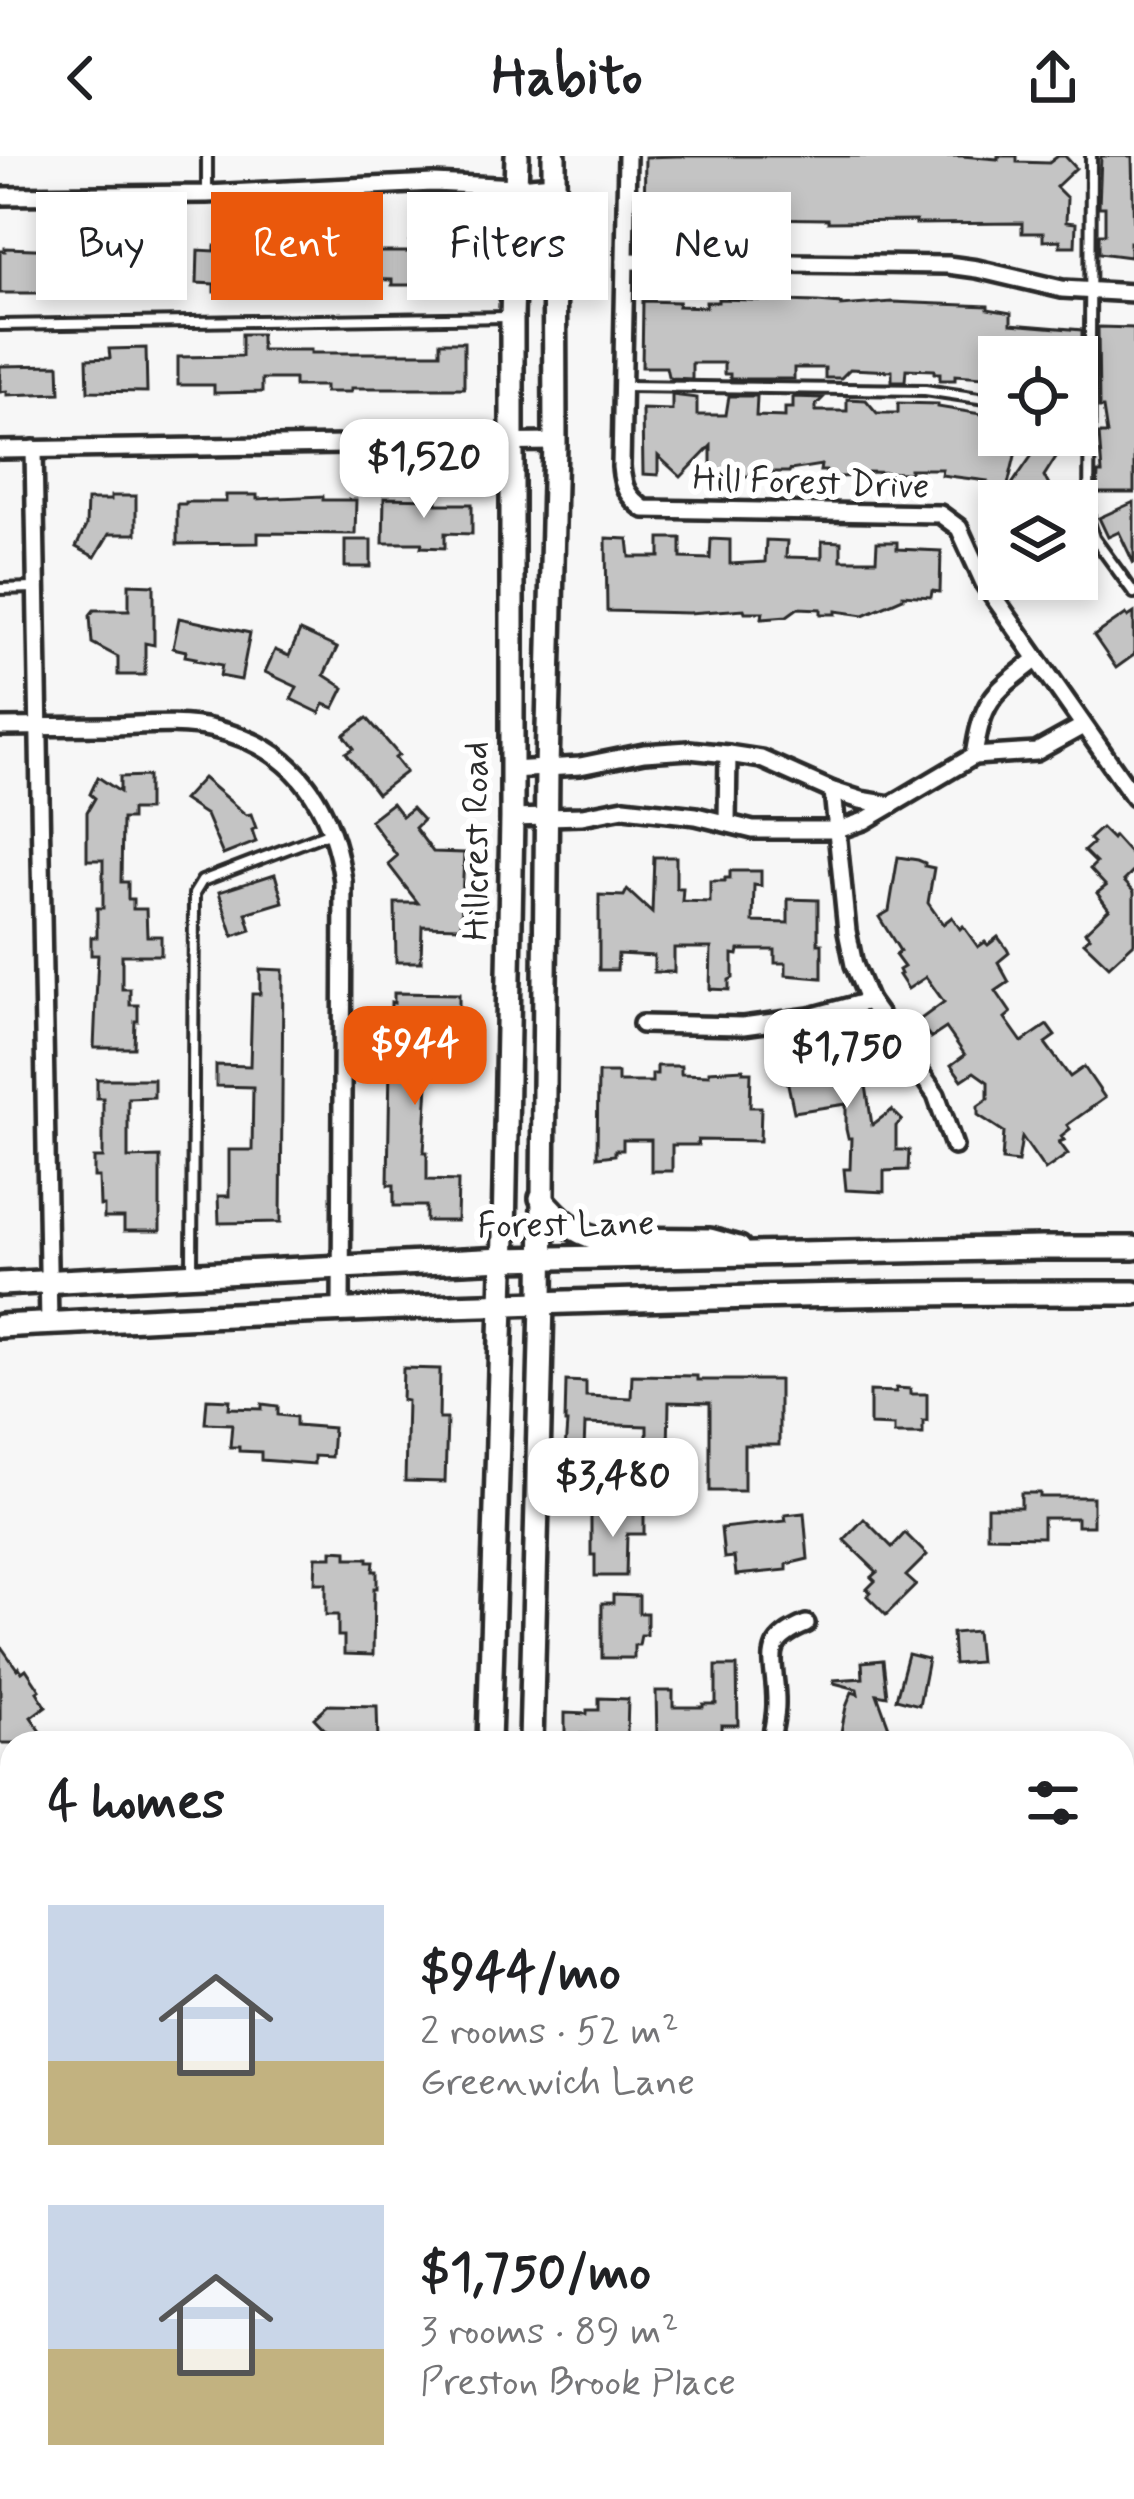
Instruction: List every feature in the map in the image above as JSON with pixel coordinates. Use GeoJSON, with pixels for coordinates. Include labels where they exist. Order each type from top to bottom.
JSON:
{"type":"FeatureCollection","features":[{"type":"Feature","properties":{"kind":"main road","name":"Hillcrest Road"},"geometry":{"type":"LineString","coordinates":[[489,1731],[512,818],[512,316],[517,156]]}},
{"type":"Feature","properties":{"kind":"main road","name":"Hillcrest Road"},"geometry":{"type":"LineString","coordinates":[[531,1731],[555,442],[554,156]]}},
{"type":"Feature","properties":{"kind":"main road"},"geometry":{"type":"LineString","coordinates":[[541,1198],[583,1235],[710,1240],[763,1255]]}},
{"type":"Feature","properties":{"kind":"main road"},"geometry":{"type":"LineString","coordinates":[[1042,1248],[1043,1292]]}},
{"type":"Feature","properties":{"kind":"main road","name":"Forest Lane"},"geometry":{"type":"LineString","coordinates":[[0,1284],[503,1259],[1134,1249]]}},
{"type":"Feature","properties":{"kind":"main road","name":"Forest Lane"},"geometry":{"type":"LineString","coordinates":[[0,1327],[502,1302],[1134,1293]]}},
{"type":"Feature","properties":{"kind":"street"},"geometry":{"type":"LineString","coordinates":[[623,386],[627,156]]}},
{"type":"Feature","properties":{"kind":"street"},"geometry":{"type":"LineString","coordinates":[[0,196],[207,194],[433,183],[554,184]]}},
{"type":"Feature","properties":{"kind":"street"},"geometry":{"type":"LineString","coordinates":[[625,261],[948,265],[1062,289],[1134,293]]}},
{"type":"Feature","properties":{"kind":"street","name":"Hill Forest Drive"},"geometry":{"type":"LineString","coordinates":[[623,386],[622,484],[628,497],[644,508],[940,514],[959,528],[984,583],[1134,796]]}},
{"type":"Feature","properties":{"kind":"street"},"geometry":{"type":"LineString","coordinates":[[0,450],[555,442]]}},
{"type":"Feature","properties":{"kind":"street"},"geometry":{"type":"LineString","coordinates":[[34,449],[49,1324]]}},
{"type":"Feature","properties":{"kind":"street"},"geometry":{"type":"LineString","coordinates":[[974,756],[979,722],[994,692],[1036,659]]}},
{"type":"Feature","properties":{"kind":"street"},"geometry":{"type":"LineString","coordinates":[[512,818],[582,816],[624,808],[727,821],[753,830],[838,830],[864,821],[974,756],[1036,752],[1083,726]]}},
{"type":"Feature","properties":{"kind":"street"},"geometry":{"type":"LineString","coordinates":[[0,727],[211,728],[249,740],[283,761],[309,787],[333,831],[343,881],[341,1311]]}},
{"type":"Feature","properties":{"kind":"street"},"geometry":{"type":"LineString","coordinates":[[511,770],[689,750],[761,759],[833,791],[891,805]]}},
{"type":"Feature","properties":{"kind":"street"},"geometry":{"type":"LineString","coordinates":[[727,821],[728,754]]}},
{"type":"Feature","properties":{"kind":"street"},"geometry":{"type":"LineString","coordinates":[[833,791],[854,965],[869,1001],[936,1095],[954,1146]]}},
{"type":"Feature","properties":{"kind":"street"},"geometry":{"type":"LineString","coordinates":[[642,1024],[743,1026],[810,1017],[869,1001]]}},
{"type":"Feature","properties":{"kind":"street"},"geometry":{"type":"LineString","coordinates":[[772,1731],[777,1702],[772,1650],[784,1633],[806,1624]]}},
{"type":"Feature","properties":{"kind":"lane"},"geometry":{"type":"LineString","coordinates":[[207,156],[207,194]]}},
{"type":"Feature","properties":{"kind":"lane"},"geometry":{"type":"LineString","coordinates":[[1090,336],[1091,156]]}},
{"type":"Feature","properties":{"kind":"lane"},"geometry":{"type":"LineString","coordinates":[[0,325],[512,316]]}},
{"type":"Feature","properties":{"kind":"lane"},"geometry":{"type":"LineString","coordinates":[[623,386],[925,390],[978,398]]}},
{"type":"Feature","properties":{"kind":"lane"},"geometry":{"type":"LineString","coordinates":[[1089,456],[1090,530],[1134,593]]}},
{"type":"Feature","properties":{"kind":"lane"},"geometry":{"type":"LineString","coordinates":[[0,589],[36,588]]}},
{"type":"Feature","properties":{"kind":"lane"},"geometry":{"type":"LineString","coordinates":[[192,1276],[194,894],[202,881],[333,831]]}},
{"type":"Feature","properties":{"kind":"building"},"geometry":{"type":"Polygon","coordinates":[[[1017,156],[1017,162],[1049,163],[1065,156],[1076,168],[1056,187],[1067,198],[1066,222],[1076,223],[1075,246],[1060,246],[1060,240],[1043,241],[1043,233],[1022,233],[1022,223],[791,219],[791,192],[644,192],[645,157],[1017,156]]]}},
{"type":"Feature","properties":{"kind":"building"},"geometry":{"type":"Polygon","coordinates":[[[1101,156],[1132,156],[1134,242],[1130,242],[1130,257],[1099,253],[1099,234],[1105,234],[1105,207],[1099,207],[1101,156]]]}},
{"type":"Feature","properties":{"kind":"building"},"geometry":{"type":"Polygon","coordinates":[[[36,249],[36,293],[0,293],[0,251],[36,249]]]}},
{"type":"Feature","properties":{"kind":"building"},"geometry":{"type":"Polygon","coordinates":[[[198,250],[211,251],[211,284],[197,283],[198,250]]]}},
{"type":"Feature","properties":{"kind":"building"},"geometry":{"type":"Polygon","coordinates":[[[383,252],[407,252],[407,285],[383,280],[383,252]]]}},
{"type":"Feature","properties":{"kind":"building"},"geometry":{"type":"Polygon","coordinates":[[[643,301],[706,307],[706,302],[988,306],[1011,313],[1011,324],[1082,330],[1082,336],[978,336],[978,377],[955,375],[955,380],[940,380],[940,373],[934,370],[906,369],[905,381],[892,381],[892,371],[850,369],[841,378],[825,378],[825,368],[794,368],[794,379],[730,379],[730,374],[724,374],[724,363],[692,363],[692,379],[672,378],[666,367],[642,367],[643,301]]]}},
{"type":"Feature","properties":{"kind":"building"},"geometry":{"type":"Polygon","coordinates":[[[1098,327],[1134,328],[1134,493],[1098,493],[1098,473],[1102,473],[1099,434],[1107,434],[1103,408],[1099,408],[1098,327]]]}},
{"type":"Feature","properties":{"kind":"building"},"geometry":{"type":"Polygon","coordinates":[[[242,334],[261,334],[261,350],[311,353],[440,353],[440,342],[464,342],[464,388],[325,392],[325,386],[294,386],[294,379],[262,379],[262,392],[214,393],[214,385],[178,385],[178,357],[242,356],[242,334]]]}},
{"type":"Feature","properties":{"kind":"building"},"geometry":{"type":"Polygon","coordinates":[[[146,348],[147,392],[88,391],[87,359],[110,358],[109,349],[146,348]]]}},
{"type":"Feature","properties":{"kind":"building"},"geometry":{"type":"Polygon","coordinates":[[[59,365],[60,393],[0,392],[0,366],[59,365]]]}},
{"type":"Feature","properties":{"kind":"building"},"geometry":{"type":"Polygon","coordinates":[[[672,395],[697,398],[697,415],[726,415],[729,396],[757,396],[756,416],[785,417],[785,408],[793,408],[793,397],[823,398],[816,411],[847,411],[847,399],[866,400],[877,413],[898,413],[898,403],[938,404],[978,414],[978,456],[1015,456],[1009,480],[941,475],[942,469],[838,477],[826,476],[821,465],[723,476],[711,474],[711,446],[681,477],[658,456],[658,475],[643,474],[642,409],[672,410],[672,395]]]}},
{"type":"Feature","properties":{"kind":"building"},"geometry":{"type":"Polygon","coordinates":[[[1032,456],[1057,456],[1046,480],[1015,480],[1032,456]]]}},
{"type":"Feature","properties":{"kind":"building"},"geometry":{"type":"Polygon","coordinates":[[[226,495],[356,500],[355,534],[258,533],[258,543],[177,544],[177,504],[226,502],[226,495]]]}},
{"type":"Feature","properties":{"kind":"building"},"geometry":{"type":"Polygon","coordinates":[[[111,496],[136,496],[136,534],[109,534],[95,557],[76,547],[86,526],[87,500],[111,500],[111,496]]]}},
{"type":"Feature","properties":{"kind":"building"},"geometry":{"type":"Polygon","coordinates":[[[384,498],[472,504],[472,534],[445,533],[445,548],[383,543],[384,498]]]}},
{"type":"Feature","properties":{"kind":"building"},"geometry":{"type":"Polygon","coordinates":[[[1134,502],[1134,564],[1119,532],[1108,537],[1099,518],[1134,502]]]}},
{"type":"Feature","properties":{"kind":"building"},"geometry":{"type":"Polygon","coordinates":[[[606,538],[628,539],[630,557],[660,557],[660,538],[681,538],[681,558],[710,559],[711,539],[730,540],[730,564],[765,562],[766,540],[787,541],[786,557],[822,558],[822,541],[841,542],[841,560],[876,560],[877,542],[897,542],[897,549],[941,551],[940,592],[932,591],[931,597],[903,595],[864,615],[798,608],[787,616],[762,618],[763,612],[744,609],[607,611],[606,538]]]}},
{"type":"Feature","properties":{"kind":"building"},"geometry":{"type":"Polygon","coordinates":[[[345,540],[371,540],[371,567],[345,567],[345,540]]]}},
{"type":"Feature","properties":{"kind":"building"},"geometry":{"type":"Polygon","coordinates":[[[129,584],[154,585],[154,645],[145,643],[145,675],[118,675],[118,657],[92,643],[90,615],[94,610],[129,610],[129,584]]]}},
{"type":"Feature","properties":{"kind":"building"},"geometry":{"type":"Polygon","coordinates":[[[1134,613],[1134,655],[1116,668],[1094,636],[1134,613]]]}},
{"type":"Feature","properties":{"kind":"building"},"geometry":{"type":"Polygon","coordinates":[[[179,618],[250,633],[241,680],[220,676],[222,665],[195,660],[173,648],[179,618]]]}},
{"type":"Feature","properties":{"kind":"building"},"geometry":{"type":"Polygon","coordinates":[[[300,631],[337,648],[324,675],[344,688],[334,708],[324,704],[320,713],[291,699],[297,687],[265,672],[275,650],[289,656],[300,631]]]}},
{"type":"Feature","properties":{"kind":"building"},"geometry":{"type":"Polygon","coordinates":[[[367,718],[399,755],[395,758],[406,772],[377,794],[346,753],[354,748],[344,735],[367,718]]]}},
{"type":"Feature","properties":{"kind":"building"},"geometry":{"type":"Polygon","coordinates":[[[148,776],[148,810],[131,810],[131,819],[122,819],[121,882],[128,882],[133,909],[146,909],[147,936],[161,936],[161,955],[122,955],[122,989],[130,989],[130,1005],[138,1005],[134,1048],[94,1048],[98,955],[91,955],[91,937],[97,937],[97,908],[103,908],[103,860],[87,860],[87,812],[95,798],[90,794],[98,777],[120,792],[120,777],[148,776]]]}},
{"type":"Feature","properties":{"kind":"building"},"geometry":{"type":"Polygon","coordinates":[[[203,778],[246,815],[251,814],[256,842],[223,855],[206,815],[183,800],[203,778]]]}},
{"type":"Feature","properties":{"kind":"building"},"geometry":{"type":"Polygon","coordinates":[[[392,803],[402,816],[412,808],[423,820],[415,828],[433,852],[464,853],[461,927],[422,926],[421,962],[396,962],[395,903],[418,903],[388,864],[397,856],[370,820],[392,803]]]}},
{"type":"Feature","properties":{"kind":"building"},"geometry":{"type":"Polygon","coordinates":[[[1101,828],[1134,858],[1134,871],[1124,881],[1134,892],[1134,943],[1109,966],[1084,942],[1090,937],[1085,932],[1109,909],[1097,893],[1106,886],[1090,869],[1096,863],[1084,851],[1101,828]]]}},
{"type":"Feature","properties":{"kind":"building"},"geometry":{"type":"Polygon","coordinates":[[[654,857],[676,857],[676,888],[683,888],[682,901],[710,902],[710,881],[725,881],[730,871],[761,871],[761,886],[754,885],[753,922],[788,923],[788,899],[818,900],[822,978],[786,975],[786,963],[775,963],[775,950],[733,954],[729,990],[710,989],[711,948],[674,948],[674,972],[654,972],[654,956],[618,954],[617,970],[599,970],[599,895],[624,896],[627,890],[652,913],[654,857]]]}},
{"type":"Feature","properties":{"kind":"building"},"geometry":{"type":"Polygon","coordinates":[[[898,857],[934,868],[928,903],[943,924],[952,917],[978,947],[998,937],[1007,949],[1009,953],[998,962],[1009,982],[996,991],[1011,1013],[1005,1018],[1022,1042],[1047,1025],[1055,1036],[1045,1043],[1070,1077],[1084,1067],[1105,1098],[1067,1125],[1070,1129],[1059,1142],[1068,1154],[1045,1170],[1022,1137],[1018,1162],[1002,1160],[1004,1132],[978,1115],[978,1106],[988,1099],[988,1082],[974,1072],[962,1080],[951,1065],[965,1055],[946,1028],[931,1038],[918,1021],[944,1002],[926,977],[908,989],[899,975],[904,967],[895,955],[900,951],[879,917],[889,911],[898,857]]]}},
{"type":"Feature","properties":{"kind":"building"},"geometry":{"type":"Polygon","coordinates":[[[275,874],[283,902],[246,913],[251,930],[233,936],[219,892],[275,874]]]}},
{"type":"Feature","properties":{"kind":"building"},"geometry":{"type":"Polygon","coordinates":[[[260,969],[283,970],[281,1222],[219,1223],[218,1196],[229,1196],[229,1150],[252,1150],[253,1087],[216,1086],[216,1065],[250,1066],[252,994],[260,994],[260,969]]]}},
{"type":"Feature","properties":{"kind":"building"},"geometry":{"type":"Polygon","coordinates":[[[394,993],[459,994],[459,1015],[424,1014],[423,1067],[428,1084],[427,1180],[458,1181],[457,1221],[426,1221],[426,1206],[394,1206],[394,1185],[388,1185],[394,993]]]}},
{"type":"Feature","properties":{"kind":"building"},"geometry":{"type":"Polygon","coordinates":[[[859,1042],[872,1125],[892,1110],[902,1120],[896,1126],[896,1150],[909,1150],[908,1170],[884,1171],[884,1192],[846,1190],[844,1169],[850,1169],[851,1138],[846,1129],[846,1104],[794,1112],[786,1075],[784,1048],[809,1043],[846,1071],[842,1045],[859,1042]]]}},
{"type":"Feature","properties":{"kind":"building"},"geometry":{"type":"Polygon","coordinates":[[[657,1066],[681,1066],[681,1074],[751,1072],[750,1107],[761,1107],[760,1141],[698,1140],[698,1145],[672,1145],[672,1171],[651,1171],[651,1140],[623,1140],[623,1150],[597,1157],[598,1073],[618,1073],[618,1082],[652,1082],[657,1066]]]}},
{"type":"Feature","properties":{"kind":"building"},"geometry":{"type":"Polygon","coordinates":[[[97,1079],[154,1079],[154,1097],[128,1098],[128,1158],[160,1157],[160,1231],[124,1231],[124,1218],[104,1218],[99,1177],[94,1177],[94,1158],[103,1158],[103,1098],[97,1098],[97,1079]]]}},
{"type":"Feature","properties":{"kind":"building"},"geometry":{"type":"Polygon","coordinates":[[[403,1368],[440,1369],[439,1419],[447,1419],[445,1482],[405,1481],[403,1368]]]}},
{"type":"Feature","properties":{"kind":"building"},"geometry":{"type":"Polygon","coordinates":[[[632,1375],[779,1380],[779,1445],[744,1445],[744,1491],[710,1491],[710,1403],[669,1402],[668,1451],[647,1450],[647,1426],[585,1424],[584,1451],[565,1451],[566,1381],[586,1382],[586,1396],[631,1398],[632,1375]]]}},
{"type":"Feature","properties":{"kind":"building"},"geometry":{"type":"Polygon","coordinates":[[[896,1388],[927,1394],[923,1434],[894,1434],[894,1426],[870,1425],[870,1391],[896,1392],[896,1388]]]}},
{"type":"Feature","properties":{"kind":"building"},"geometry":{"type":"Polygon","coordinates":[[[207,1399],[230,1400],[229,1408],[278,1406],[278,1415],[296,1417],[296,1425],[333,1428],[331,1457],[314,1456],[314,1464],[261,1460],[261,1452],[230,1447],[232,1424],[205,1423],[207,1399]]]}},
{"type":"Feature","properties":{"kind":"building"},"geometry":{"type":"Polygon","coordinates":[[[1021,1493],[1093,1497],[1093,1526],[1077,1526],[1077,1518],[1043,1518],[1043,1537],[987,1536],[987,1507],[1021,1507],[1021,1493]]]}},
{"type":"Feature","properties":{"kind":"building"},"geometry":{"type":"Polygon","coordinates":[[[591,1512],[644,1512],[644,1534],[627,1534],[626,1576],[595,1576],[591,1512]]]}},
{"type":"Feature","properties":{"kind":"building"},"geometry":{"type":"Polygon","coordinates":[[[804,1513],[808,1559],[787,1564],[787,1570],[736,1575],[734,1557],[724,1558],[721,1528],[786,1521],[785,1515],[804,1513]]]}},
{"type":"Feature","properties":{"kind":"building"},"geometry":{"type":"Polygon","coordinates":[[[864,1519],[892,1547],[905,1533],[927,1555],[906,1576],[916,1585],[886,1615],[867,1596],[875,1581],[871,1577],[877,1572],[844,1540],[864,1519]]]}},
{"type":"Feature","properties":{"kind":"building"},"geometry":{"type":"Polygon","coordinates":[[[332,1550],[347,1551],[347,1558],[374,1561],[373,1655],[344,1654],[338,1615],[326,1615],[326,1583],[315,1583],[316,1557],[332,1557],[332,1550]]]}},
{"type":"Feature","properties":{"kind":"building"},"geometry":{"type":"Polygon","coordinates":[[[613,1595],[639,1596],[639,1613],[647,1613],[647,1635],[641,1635],[639,1645],[634,1645],[634,1658],[602,1658],[602,1603],[613,1603],[613,1595]]]}},
{"type":"Feature","properties":{"kind":"building"},"geometry":{"type":"Polygon","coordinates":[[[976,1631],[979,1662],[954,1664],[952,1633],[976,1631]]]}},
{"type":"Feature","properties":{"kind":"building"},"geometry":{"type":"Polygon","coordinates":[[[0,1645],[17,1669],[26,1669],[46,1706],[31,1717],[41,1731],[0,1731],[0,1645]]]}},
{"type":"Feature","properties":{"kind":"building"},"geometry":{"type":"Polygon","coordinates":[[[908,1654],[928,1659],[919,1705],[896,1699],[908,1654]]]}},
{"type":"Feature","properties":{"kind":"building"},"geometry":{"type":"Polygon","coordinates":[[[883,1660],[887,1696],[877,1694],[889,1727],[884,1731],[841,1731],[852,1692],[858,1694],[857,1689],[834,1680],[863,1678],[862,1662],[883,1660]]]}},
{"type":"Feature","properties":{"kind":"building"},"geometry":{"type":"Polygon","coordinates":[[[716,1666],[737,1666],[738,1725],[721,1725],[721,1731],[657,1731],[656,1691],[673,1691],[673,1707],[716,1704],[716,1666]]]}},
{"type":"Feature","properties":{"kind":"building"},"geometry":{"type":"Polygon","coordinates":[[[599,1698],[628,1699],[627,1731],[565,1731],[565,1713],[599,1710],[599,1698]]]}},
{"type":"Feature","properties":{"kind":"building"},"geometry":{"type":"Polygon","coordinates":[[[328,1705],[377,1706],[378,1731],[326,1731],[314,1718],[328,1705]]]}}]}
